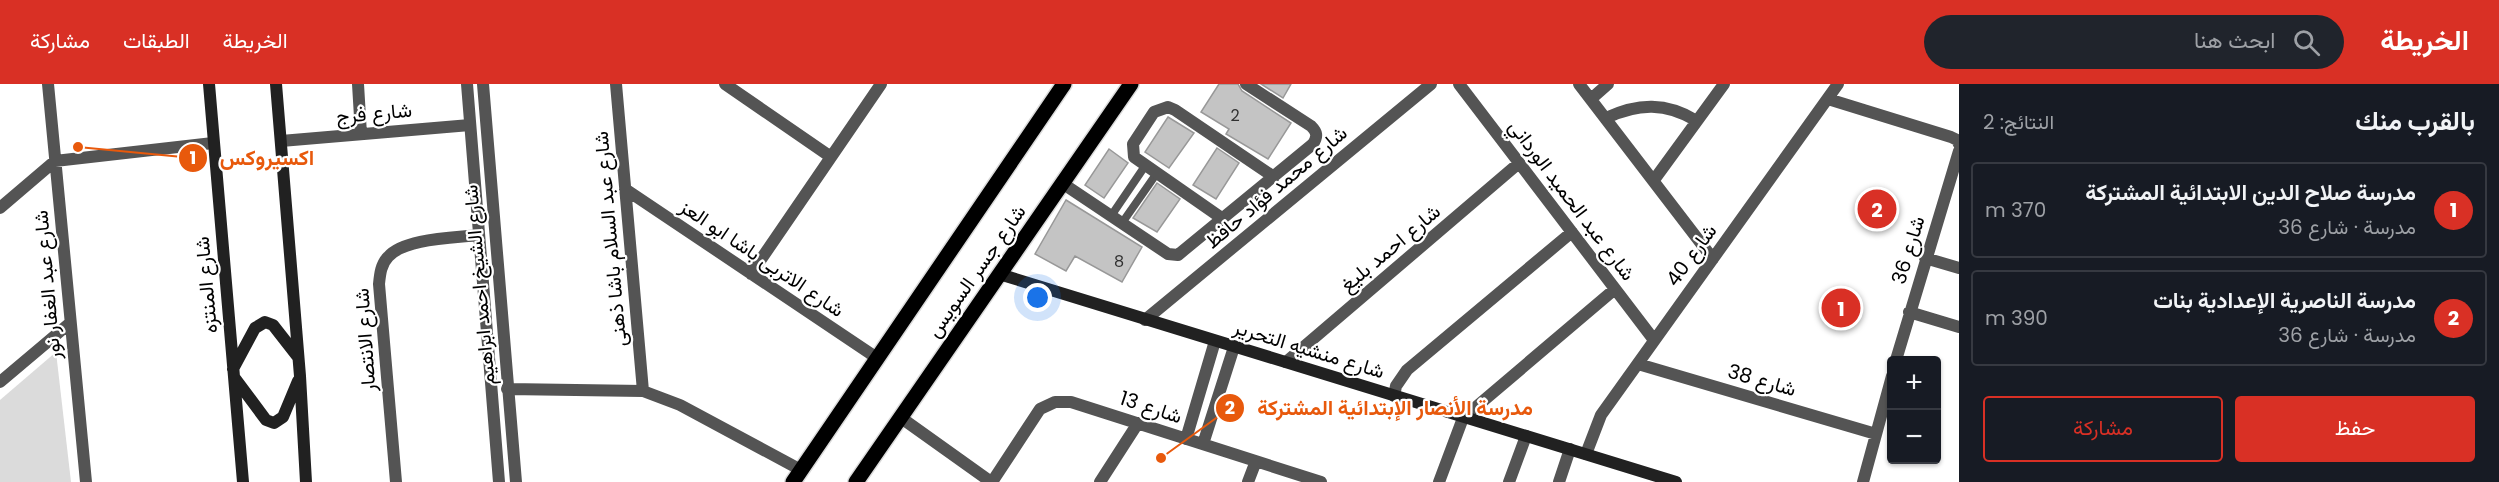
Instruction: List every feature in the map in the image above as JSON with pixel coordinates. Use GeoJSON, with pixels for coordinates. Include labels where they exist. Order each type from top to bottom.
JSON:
{"type":"FeatureCollection","features":[{"type":"Feature","properties":{"kind":"main road","name":"شارع جسر السويس"},"geometry":{"type":"LineString","coordinates":[[797,476],[1064,84]]}},
{"type":"Feature","properties":{"kind":"main road","name":"شارع جسر السويس"},"geometry":{"type":"LineString","coordinates":[[856,482],[1131,84]]}},
{"type":"Feature","properties":{"kind":"street","name":"شارع عبد الغفار نور"},"geometry":{"type":"LineString","coordinates":[[48,84],[86,482]]}},
{"type":"Feature","properties":{"kind":"street","name":"شارع المنتزه"},"geometry":{"type":"LineString","coordinates":[[209,84],[243,482]]}},
{"type":"Feature","properties":{"kind":"street"},"geometry":{"type":"LineString","coordinates":[[276,84],[300,376],[306,482]]}},
{"type":"Feature","properties":{"kind":"street"},"geometry":{"type":"LineString","coordinates":[[358,84],[361,134]]}},
{"type":"Feature","properties":{"kind":"street","name":"شارع الشيخ احمد ابراهيم"},"geometry":{"type":"LineString","coordinates":[[467,84],[499,482]]}},
{"type":"Feature","properties":{"kind":"street","name":"شارع الشيخ احمد ابراهيم"},"geometry":{"type":"LineString","coordinates":[[483,84],[516,482]]}},
{"type":"Feature","properties":{"kind":"street","name":"شارع عبد السلام باشا ذهنى"},"geometry":{"type":"LineString","coordinates":[[616,84],[643,391]]}},
{"type":"Feature","properties":{"kind":"street"},"geometry":{"type":"LineString","coordinates":[[725,84],[831,157]]}},
{"type":"Feature","properties":{"kind":"street"},"geometry":{"type":"LineString","coordinates":[[751,274],[881,84]]}},
{"type":"Feature","properties":{"kind":"street"},"geometry":{"type":"LineString","coordinates":[[1062,183],[1168,254],[1182,253],[1313,144],[1317,138],[1316,131],[1246,84]]}},
{"type":"Feature","properties":{"kind":"street","name":"شارع محمد فؤاد حافظ"},"geometry":{"type":"LineString","coordinates":[[1146,320],[1431,84]]}},
{"type":"Feature","properties":{"kind":"street","name":"شارع عبد الحميد الورداني"},"geometry":{"type":"LineString","coordinates":[[1459,84],[1654,340]]}},
{"type":"Feature","properties":{"kind":"street"},"geometry":{"type":"LineString","coordinates":[[1579,84],[1713,259]]}},
{"type":"Feature","properties":{"kind":"street"},"geometry":{"type":"LineString","coordinates":[[1591,99],[1608,84]]}},
{"type":"Feature","properties":{"kind":"street"},"geometry":{"type":"LineString","coordinates":[[1654,180],[1724,84]]}},
{"type":"Feature","properties":{"kind":"street","name":"شارع 40"},"geometry":{"type":"LineString","coordinates":[[1586,454],[1601,415],[1838,84]]}},
{"type":"Feature","properties":{"kind":"street"},"geometry":{"type":"LineString","coordinates":[[1828,99],[1951,137],[1959,144]]}},
{"type":"Feature","properties":{"kind":"street"},"geometry":{"type":"LineString","coordinates":[[1606,118],[1624,110],[1643,106],[1663,107],[1682,113],[1696,121]]}},
{"type":"Feature","properties":{"kind":"street"},"geometry":{"type":"LineString","coordinates":[[1223,219],[1134,157],[1133,144],[1154,112],[1168,107],[1274,177]]}},
{"type":"Feature","properties":{"kind":"street","name":"شارع فرج"},"geometry":{"type":"LineString","coordinates":[[281,141],[470,124]]}},
{"type":"Feature","properties":{"kind":"street"},"geometry":{"type":"LineString","coordinates":[[0,208],[55,161],[213,143]]}},
{"type":"Feature","properties":{"kind":"street","name":"شارع 36"},"geometry":{"type":"LineString","coordinates":[[1897,356],[1959,151]]}},
{"type":"Feature","properties":{"kind":"street","name":"شارع احمد بليغ"},"geometry":{"type":"LineString","coordinates":[[1286,362],[1519,163]]}},
{"type":"Feature","properties":{"kind":"street","name":"شارع الاتربى باشا ابو العز"},"geometry":{"type":"LineString","coordinates":[[625,189],[877,358]]}},
{"type":"Feature","properties":{"kind":"street"},"geometry":{"type":"LineString","coordinates":[[1394,396],[1396,386],[1407,370],[1572,232]]}},
{"type":"Feature","properties":{"kind":"street","name":"شارع الانتصار"},"geometry":{"type":"LineString","coordinates":[[396,482],[379,284],[380,270],[386,258],[397,249],[409,244],[479,235]]}},
{"type":"Feature","properties":{"kind":"street"},"geometry":{"type":"LineString","coordinates":[[1925,258],[1959,268]]}},
{"type":"Feature","properties":{"kind":"street","name":"شارع منشيه التحرير"},"geometry":{"type":"LineString","coordinates":[[999,274],[1586,454],[1654,479],[1676,482]]}},
{"type":"Feature","properties":{"kind":"street"},"geometry":{"type":"LineString","coordinates":[[1439,482],[1463,418],[1615,289]]}},
{"type":"Feature","properties":{"kind":"street"},"geometry":{"type":"LineString","coordinates":[[1909,312],[1959,327]]}},
{"type":"Feature","properties":{"kind":"street"},"geometry":{"type":"LineString","coordinates":[[298,358],[273,325],[265,322],[255,328],[233,373],[266,420],[273,423],[283,417],[300,376]]}},
{"type":"Feature","properties":{"kind":"street"},"geometry":{"type":"LineString","coordinates":[[0,382],[70,323]]}},
{"type":"Feature","properties":{"kind":"street"},"geometry":{"type":"LineString","coordinates":[[1186,438],[1215,341]]}},
{"type":"Feature","properties":{"kind":"street"},"geometry":{"type":"LineString","coordinates":[[1203,444],[1234,347]]}},
{"type":"Feature","properties":{"kind":"street","name":"شارع 38"},"geometry":{"type":"LineString","coordinates":[[1638,364],[1876,434]]}},
{"type":"Feature","properties":{"kind":"street"},"geometry":{"type":"LineString","coordinates":[[507,389],[643,391],[680,405],[797,476]]}},
{"type":"Feature","properties":{"kind":"street"},"geometry":{"type":"LineString","coordinates":[[1863,482],[1887,394]]}},
{"type":"Feature","properties":{"kind":"street","name":"شارع 13"},"geometry":{"type":"LineString","coordinates":[[992,482],[1040,409],[1055,402],[1071,402],[1321,482]]}},
{"type":"Feature","properties":{"kind":"street"},"geometry":{"type":"LineString","coordinates":[[900,417],[992,482]]}},
{"type":"Feature","properties":{"kind":"street"},"geometry":{"type":"LineString","coordinates":[[1100,482],[1138,423]]}},
{"type":"Feature","properties":{"kind":"street"},"geometry":{"type":"LineString","coordinates":[[1509,482],[1526,436]]}},
{"type":"Feature","properties":{"kind":"street"},"geometry":{"type":"LineString","coordinates":[[1559,482],[1570,449]]}},
{"type":"Feature","properties":{"kind":"street"},"geometry":{"type":"LineString","coordinates":[[1248,482],[1256,461]]}},
{"type":"Feature","properties":{"kind":"lane"},"geometry":{"type":"LineString","coordinates":[[1111,216],[1145,166]]}},
{"type":"Feature","properties":{"kind":"lane"},"geometry":{"type":"LineString","coordinates":[[1122,223],[1156,173]]}},
{"type":"Feature","properties":{"kind":"shaded area"},"geometry":{"type":"Polygon","coordinates":[[[56,352],[71,482],[0,482],[0,400],[56,352]]]}},
{"type":"Feature","properties":{"kind":"building"},"geometry":{"type":"Polygon","coordinates":[[[1219,84],[1238,84],[1242,91],[1291,123],[1268,159],[1226,134],[1229,129],[1201,112],[1219,84]]]}},
{"type":"Feature","properties":{"kind":"building"},"geometry":{"type":"Polygon","coordinates":[[[1261,84],[1291,84],[1283,98],[1261,84]]]}},
{"type":"Feature","properties":{"kind":"building"},"geometry":{"type":"Polygon","coordinates":[[[1168,117],[1194,133],[1169,168],[1145,152],[1168,117]]]}},
{"type":"Feature","properties":{"kind":"building"},"geometry":{"type":"Polygon","coordinates":[[[1217,148],[1239,163],[1216,199],[1193,185],[1217,148]]]}},
{"type":"Feature","properties":{"kind":"building"},"geometry":{"type":"Polygon","coordinates":[[[1109,149],[1128,163],[1104,198],[1085,185],[1109,149]]]}},
{"type":"Feature","properties":{"kind":"building"},"geometry":{"type":"Polygon","coordinates":[[[1157,183],[1180,199],[1157,232],[1133,218],[1157,183]]]}},
{"type":"Feature","properties":{"kind":"building"},"geometry":{"type":"Polygon","coordinates":[[[1066,200],[1142,247],[1122,282],[1075,256],[1066,271],[1035,254],[1066,200]]]}},
{"type":"Feature","properties":{"kind":"place","name":"اكسيروكس"},"geometry":{"type":"Point","coordinates":[78,147]}},
{"type":"Feature","properties":{"kind":"place","name":"مدرسة الناصرية الإعدادية بنات"},"geometry":{"type":"Point","coordinates":[1877,209]}},
{"type":"Feature","properties":{"kind":"place","name":"مدرسة صلاح الدين الابتدائية المشتركة"},"geometry":{"type":"Point","coordinates":[1841,308]}},
{"type":"Feature","properties":{"kind":"place","name":"مدرسة الأنصار الإبتدائية المشتركة"},"geometry":{"type":"Point","coordinates":[1161,458]}}]}
